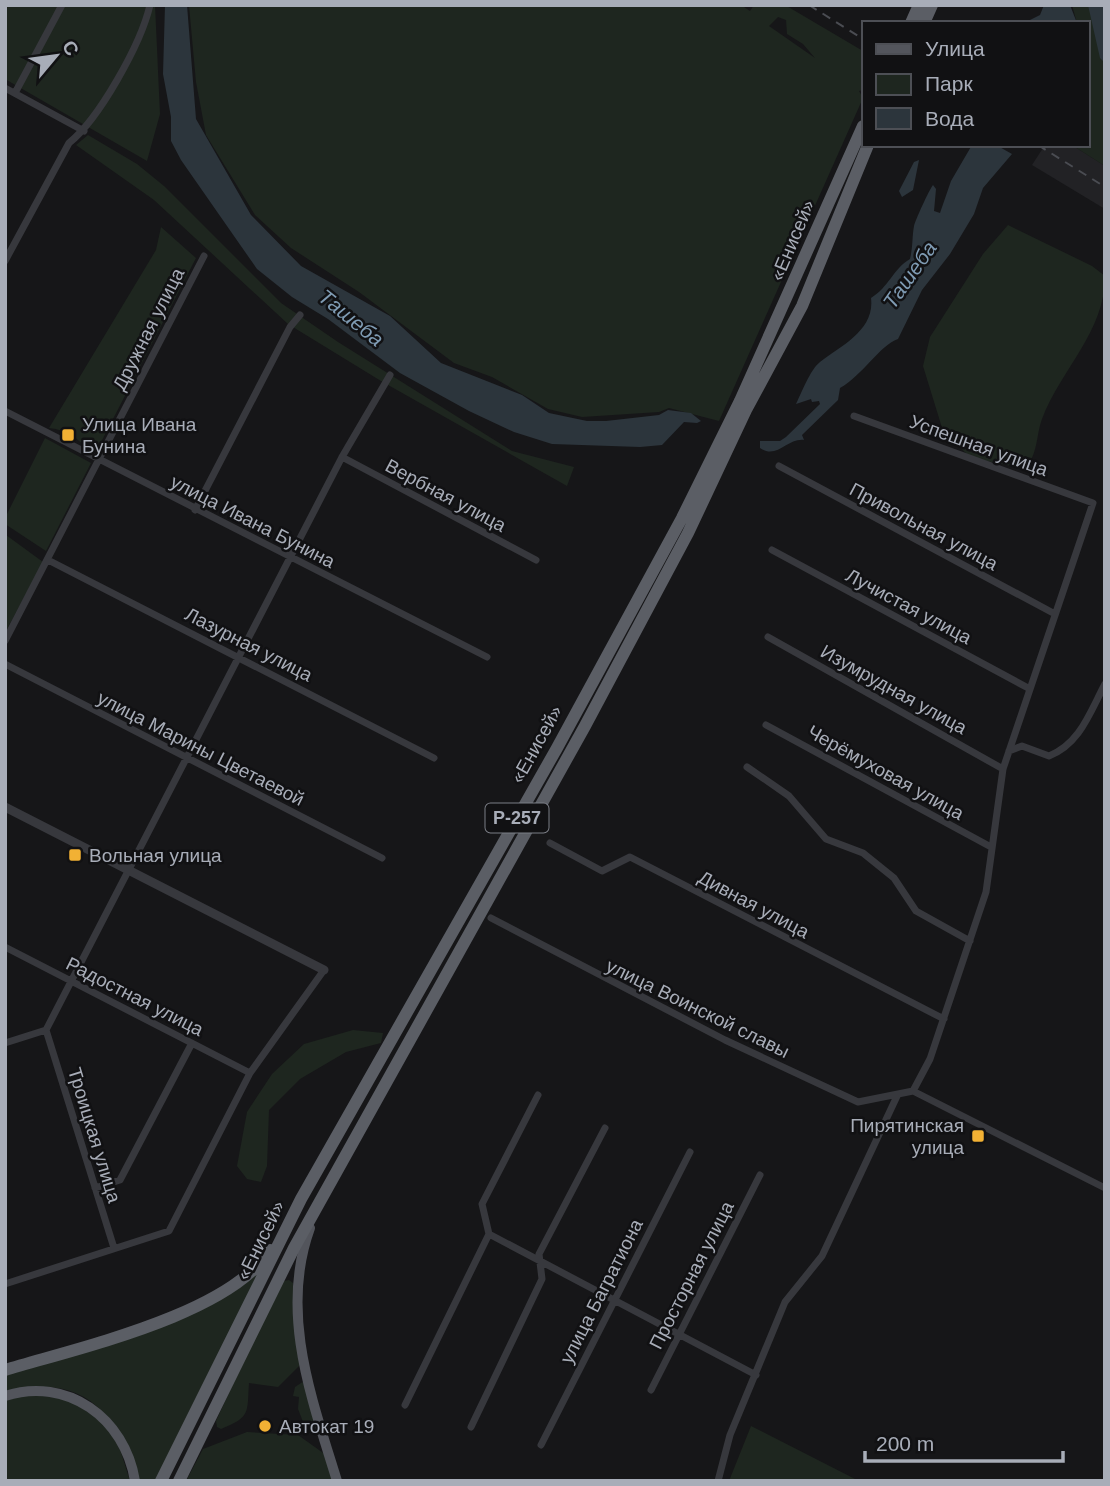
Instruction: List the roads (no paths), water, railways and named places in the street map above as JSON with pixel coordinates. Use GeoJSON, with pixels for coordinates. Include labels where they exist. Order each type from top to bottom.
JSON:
{"type":"FeatureCollection","features":[{"type":"Feature","properties":{"kind":"highway"},"geometry":{"type":"LineString","coordinates":[[912,21],[919,5]]}},
{"type":"Feature","properties":{"kind":"highway"},"geometry":{"type":"LineString","coordinates":[[925,21],[932,5]]}},
{"type":"Feature","properties":{"kind":"highway","name":"«Енисей»"},"geometry":{"type":"LineString","coordinates":[[161,1481],[301,1199],[557,748],[682,518],[862,148]]}},
{"type":"Feature","properties":{"kind":"highway","name":"«Енисей»"},"geometry":{"type":"LineString","coordinates":[[179,1481],[320,1200],[585,726],[681,545],[746,410],[802,306],[862,148]]}},
{"type":"Feature","properties":{"kind":"highway"},"geometry":{"type":"LineString","coordinates":[[5,1370],[128,1333],[228,1289],[265,1258],[301,1199]]}},
{"type":"Feature","properties":{"kind":"main road"},"geometry":{"type":"LineString","coordinates":[[320,1200],[297,1280],[296,1312],[305,1373],[337,1481]]}},
{"type":"Feature","properties":{"kind":"main road"},"geometry":{"type":"LineString","coordinates":[[5,1396],[27,1391],[50,1391],[93,1407],[110,1424],[123,1444],[135,1481]]}},
{"type":"Feature","properties":{"kind":"street"},"geometry":{"type":"LineString","coordinates":[[15,93],[62,5]]}},
{"type":"Feature","properties":{"kind":"street"},"geometry":{"type":"LineString","coordinates":[[5,261],[69,143],[85,131],[138,42],[150,5]]}},
{"type":"Feature","properties":{"kind":"street"},"geometry":{"type":"LineString","coordinates":[[5,88],[85,131]]}},
{"type":"Feature","properties":{"kind":"street","name":"Дружная улица"},"geometry":{"type":"LineString","coordinates":[[5,641],[204,256]]}},
{"type":"Feature","properties":{"kind":"street"},"geometry":{"type":"LineString","coordinates":[[195,510],[290,327],[300,315]]}},
{"type":"Feature","properties":{"kind":"street"},"geometry":{"type":"LineString","coordinates":[[5,1043],[46,1030],[342,457],[390,375]]}},
{"type":"Feature","properties":{"kind":"street","name":"улица Ивана Бунина"},"geometry":{"type":"LineString","coordinates":[[5,411],[487,657]]}},
{"type":"Feature","properties":{"kind":"street","name":"Успешная улица"},"geometry":{"type":"LineString","coordinates":[[854,416],[1093,503],[1055,614]]}},
{"type":"Feature","properties":{"kind":"street","name":"Вербная улица"},"geometry":{"type":"LineString","coordinates":[[342,457],[536,560]]}},
{"type":"Feature","properties":{"kind":"street","name":"Привольная улица"},"geometry":{"type":"LineString","coordinates":[[779,466],[1055,614]]}},
{"type":"Feature","properties":{"kind":"street","name":"Лучистая улица"},"geometry":{"type":"LineString","coordinates":[[772,550],[1030,689]]}},
{"type":"Feature","properties":{"kind":"street","name":"Лазурная улица"},"geometry":{"type":"LineString","coordinates":[[48,560],[434,758]]}},
{"type":"Feature","properties":{"kind":"street"},"geometry":{"type":"LineString","coordinates":[[1055,614],[1003,769],[990,847],[986,892],[930,1059],[913,1091],[1105,1188]]}},
{"type":"Feature","properties":{"kind":"street","name":"Изумрудная улица"},"geometry":{"type":"LineString","coordinates":[[768,637],[1003,769]]}},
{"type":"Feature","properties":{"kind":"street","name":"улица Марины Цветаевой"},"geometry":{"type":"LineString","coordinates":[[5,664],[382,859]]}},
{"type":"Feature","properties":{"kind":"street"},"geometry":{"type":"LineString","coordinates":[[1009,751],[1021,746],[1049,756],[1066,749],[1081,729],[1105,684]]}},
{"type":"Feature","properties":{"kind":"street","name":"Черёмуховая улица"},"geometry":{"type":"LineString","coordinates":[[766,725],[990,847]]}},
{"type":"Feature","properties":{"kind":"street"},"geometry":{"type":"LineString","coordinates":[[747,767],[789,796],[826,839],[863,853],[894,878],[916,911],[970,941]]}},
{"type":"Feature","properties":{"kind":"street"},"geometry":{"type":"LineString","coordinates":[[5,807],[324,970],[250,1073],[169,1231],[5,1284]]}},
{"type":"Feature","properties":{"kind":"street","name":"Дивная улица"},"geometry":{"type":"LineString","coordinates":[[550,844],[602,871],[630,858],[944,1019]]}},
{"type":"Feature","properties":{"kind":"street","name":"улица Воинской славы"},"geometry":{"type":"LineString","coordinates":[[491,918],[700,1028],[858,1102],[913,1091]]}},
{"type":"Feature","properties":{"kind":"street","name":"Радостная улица"},"geometry":{"type":"LineString","coordinates":[[5,947],[250,1073]]}},
{"type":"Feature","properties":{"kind":"street","name":"Троицкая улица"},"geometry":{"type":"LineString","coordinates":[[46,1030],[114,1248]]}},
{"type":"Feature","properties":{"kind":"street"},"geometry":{"type":"LineString","coordinates":[[95,1188],[121,1180],[192,1043]]}},
{"type":"Feature","properties":{"kind":"street"},"geometry":{"type":"LineString","coordinates":[[718,1481],[730,1435],[785,1302],[822,1256],[898,1094]]}},
{"type":"Feature","properties":{"kind":"street"},"geometry":{"type":"LineString","coordinates":[[405,1405],[488,1234],[482,1204],[538,1095]]}},
{"type":"Feature","properties":{"kind":"street"},"geometry":{"type":"LineString","coordinates":[[471,1427],[542,1279],[539,1254],[605,1129]]}},
{"type":"Feature","properties":{"kind":"street","name":"улица Багратиона"},"geometry":{"type":"LineString","coordinates":[[541,1445],[690,1152]]}},
{"type":"Feature","properties":{"kind":"street","name":"Просторная улица"},"geometry":{"type":"LineString","coordinates":[[651,1390],[760,1175]]}},
{"type":"Feature","properties":{"kind":"street"},"geometry":{"type":"LineString","coordinates":[[488,1234],[756,1375]]}},
{"type":"Feature","properties":{"kind":"water","name":"Ташеба"},"geometry":{"type":"Polygon","coordinates":[[[165,5],[187,5],[196,119],[251,215],[301,266],[390,316],[441,363],[522,395],[549,413],[587,421],[606,421],[659,415],[668,410],[691,413],[701,421],[684,422],[662,445],[640,447],[552,444],[514,432],[469,411],[400,373],[328,319],[292,297],[257,269],[181,160],[171,141],[171,117],[163,74],[165,5]]]}},
{"type":"Feature","properties":{"kind":"water"},"geometry":{"type":"Polygon","coordinates":[[[1044,5],[1070,5],[1076,21],[1028,21],[1040,15],[1044,5]]]}},
{"type":"Feature","properties":{"kind":"water"},"geometry":{"type":"Polygon","coordinates":[[[1088,5],[1105,5],[1105,63],[1100,58],[1088,5]]]}},
{"type":"Feature","properties":{"kind":"water","name":"Ташеба"},"geometry":{"type":"Polygon","coordinates":[[[971,147],[1000,147],[1012,154],[983,188],[974,214],[950,254],[922,290],[898,339],[884,348],[840,388],[838,400],[802,435],[804,440],[792,442],[772,452],[760,448],[760,441],[780,441],[786,437],[820,404],[819,401],[812,402],[811,399],[796,404],[816,366],[855,336],[868,319],[871,298],[910,259],[914,226],[933,185],[936,189],[934,211],[940,213],[951,181],[971,147]]]}},
{"type":"Feature","properties":{"kind":"water"},"geometry":{"type":"Polygon","coordinates":[[[919,160],[913,190],[902,197],[899,191],[914,162],[919,160]]]}},
{"type":"Feature","properties":{"kind":"railway"},"geometry":{"type":"LineString","coordinates":[[809,5],[862,38]]}},
{"type":"Feature","properties":{"kind":"railway"},"geometry":{"type":"LineString","coordinates":[[1041,147],[1105,187]]}},
{"type":"Feature","properties":{"kind":"place","name":"Улица Ивана Бунина"},"geometry":{"type":"Point","coordinates":[68,435]}},
{"type":"Feature","properties":{"kind":"place","name":"Вольная улица"},"geometry":{"type":"Point","coordinates":[75,855]}},
{"type":"Feature","properties":{"kind":"place","name":"Пирятинская улица"},"geometry":{"type":"Point","coordinates":[978,1136]}},
{"type":"Feature","properties":{"kind":"place","name":"Автокат 19"},"geometry":{"type":"Point","coordinates":[265,1426]}}]}
